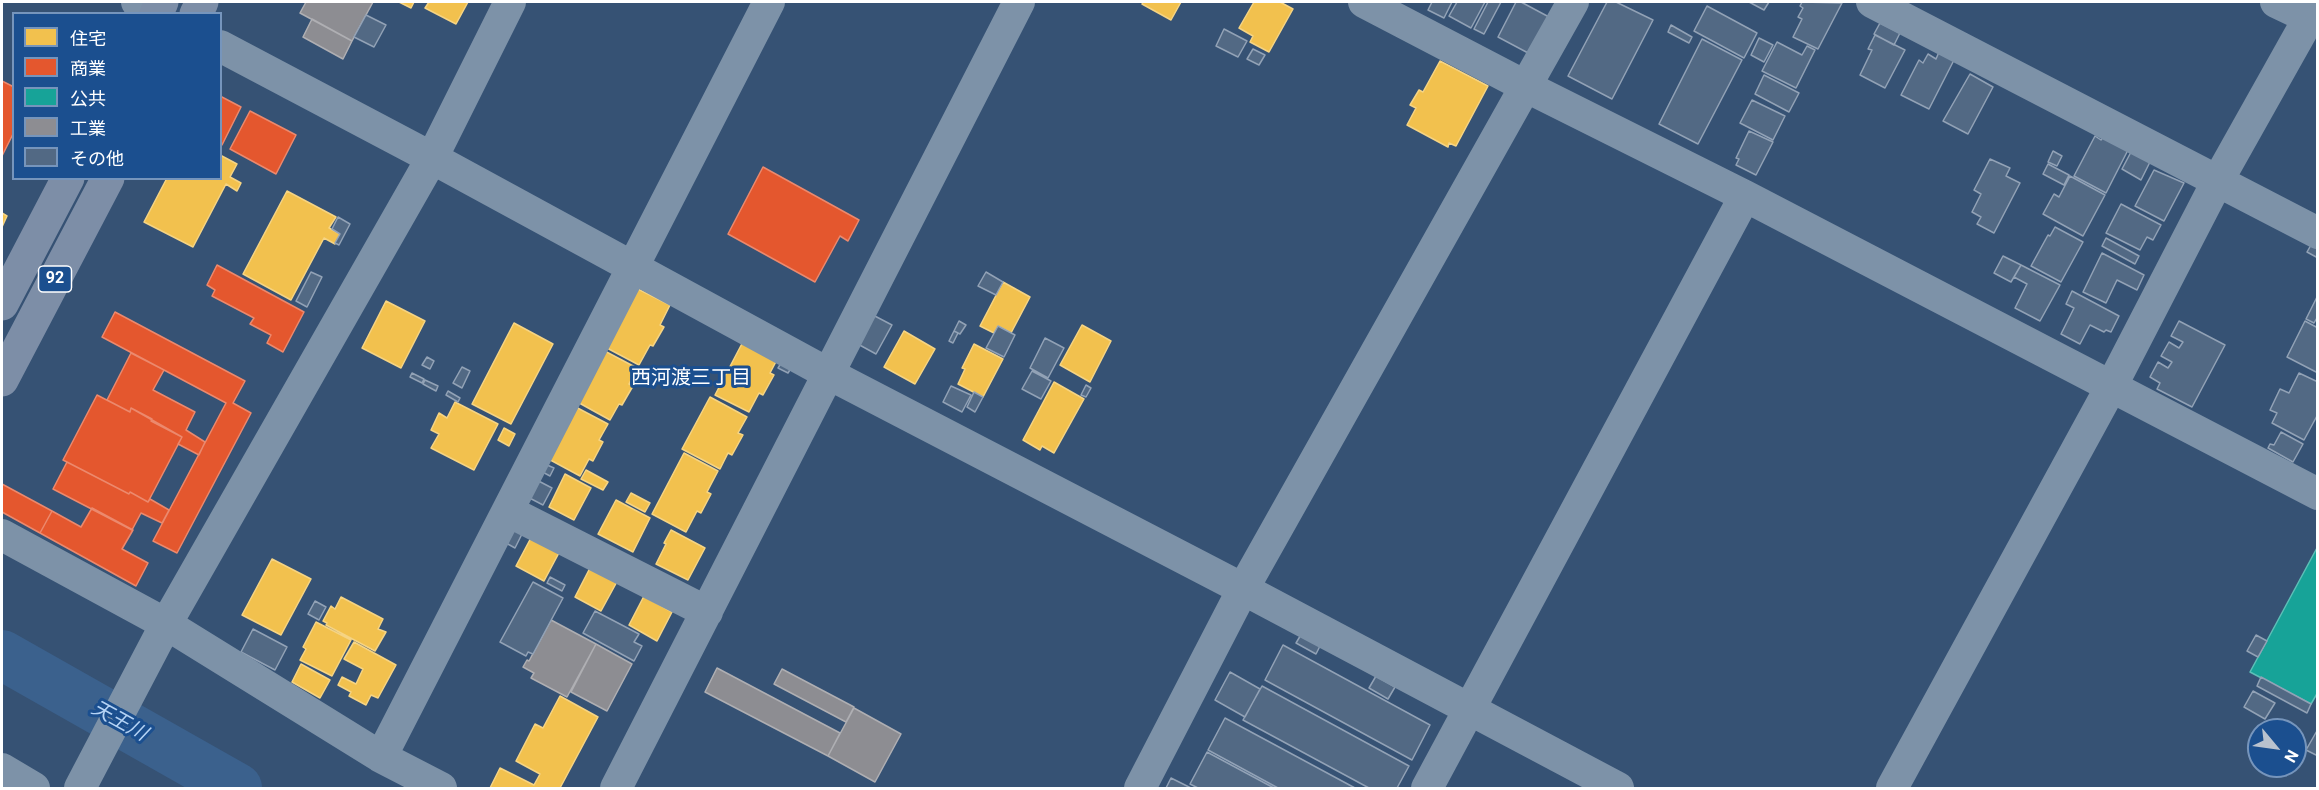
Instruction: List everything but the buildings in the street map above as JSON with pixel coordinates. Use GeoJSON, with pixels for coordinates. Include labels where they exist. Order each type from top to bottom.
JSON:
{"type":"FeatureCollection","features":[{"type":"Feature","properties":{"kind":"main road","name":"92"},"geometry":{"type":"LineString","coordinates":[[2,304],[67,180]]}},
{"type":"Feature","properties":{"kind":"main road","name":"92"},"geometry":{"type":"LineString","coordinates":[[2,380],[107,180]]}},
{"type":"Feature","properties":{"kind":"street"},"geometry":{"type":"LineString","coordinates":[[81,785],[166,624],[432,158],[510,2]]}},
{"type":"Feature","properties":{"kind":"street"},"geometry":{"type":"LineString","coordinates":[[381,757],[769,2]]}},
{"type":"Feature","properties":{"kind":"street"},"geometry":{"type":"LineString","coordinates":[[616,789],[1019,2]]}},
{"type":"Feature","properties":{"kind":"street"},"geometry":{"type":"LineString","coordinates":[[1364,2],[1525,86],[1745,196],[2318,494]]}},
{"type":"Feature","properties":{"kind":"street"},"geometry":{"type":"LineString","coordinates":[[1140,789],[1243,589],[1573,2]]}},
{"type":"Feature","properties":{"kind":"street"},"geometry":{"type":"LineString","coordinates":[[1872,2],[2318,233]]}},
{"type":"Feature","properties":{"kind":"street"},"geometry":{"type":"LineString","coordinates":[[1892,789],[2111,387],[2217,182],[2315,14],[2276,2]]}},
{"type":"Feature","properties":{"kind":"street"},"geometry":{"type":"LineString","coordinates":[[222,47],[432,158],[829,375],[1243,589],[1618,789]]}},
{"type":"Feature","properties":{"kind":"street"},"geometry":{"type":"LineString","coordinates":[[1427,789],[1468,708],[1745,196]]}},
{"type":"Feature","properties":{"kind":"street"},"geometry":{"type":"LineString","coordinates":[[508,511],[707,612]]}},
{"type":"Feature","properties":{"kind":"street"},"geometry":{"type":"LineString","coordinates":[[2,535],[166,624],[381,757],[441,789]]}},
{"type":"Feature","properties":{"kind":"street"},"geometry":{"type":"LineString","coordinates":[[2,769],[34,789]]}},
{"type":"Feature","properties":{"kind":"waterway","name":"天王川"},"geometry":{"type":"LineString","coordinates":[[2,655],[237,788]]}},
{"type":"Feature","properties":{"kind":"district","name":"西河渡三丁目"},"geometry":{"type":"Point","coordinates":[691,379]}}]}
